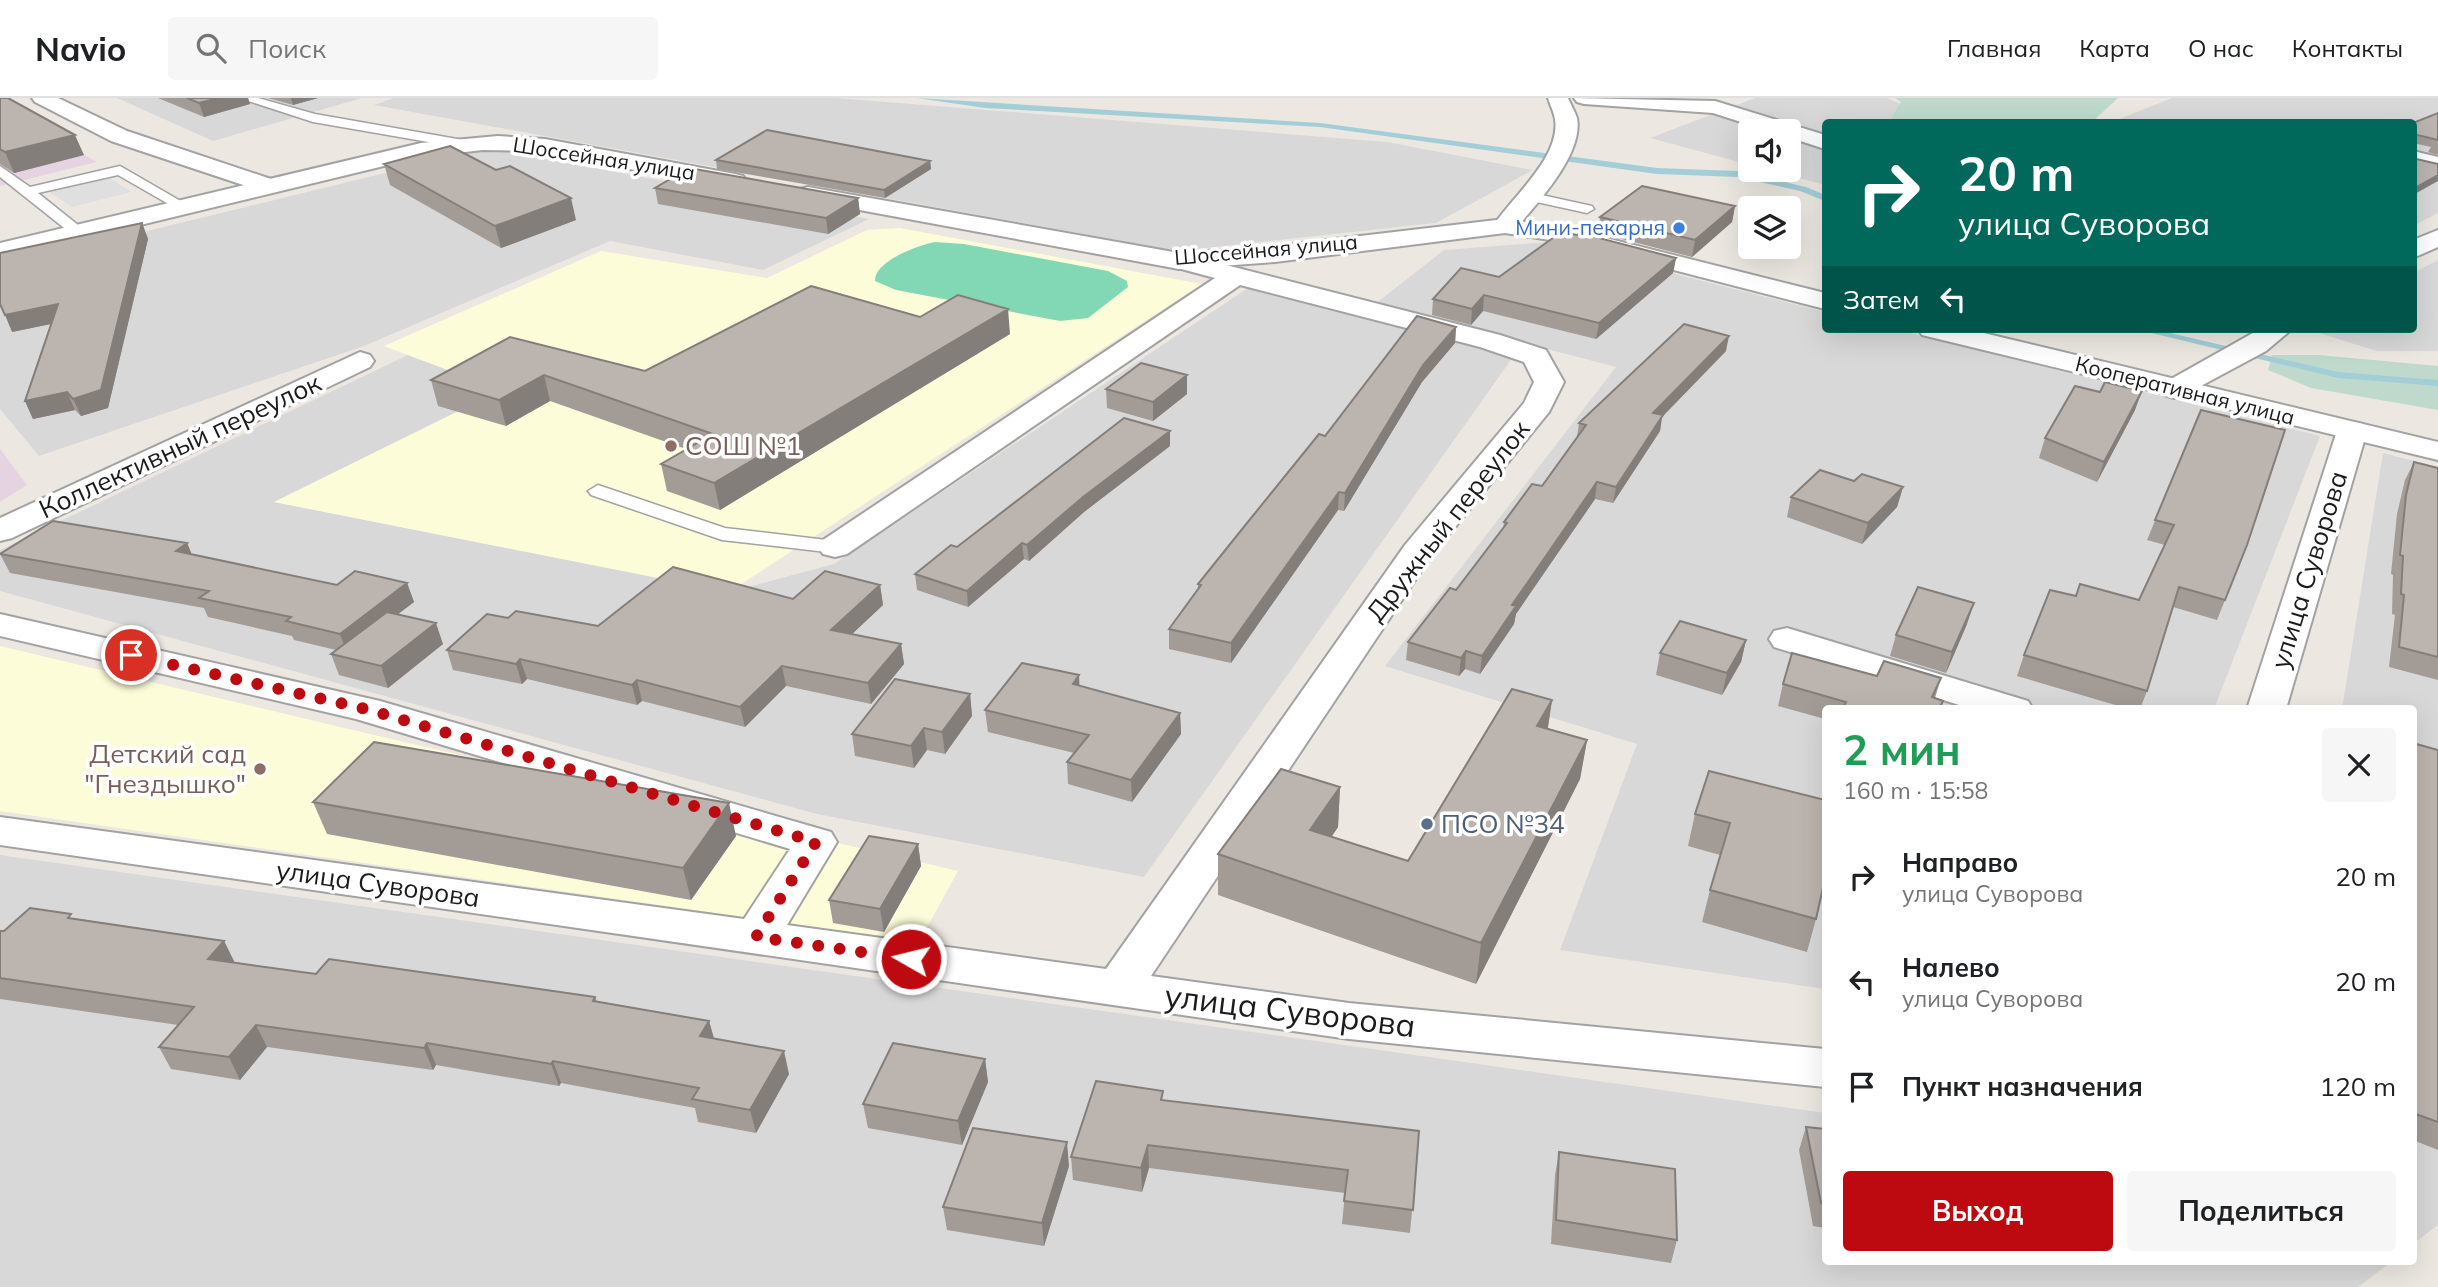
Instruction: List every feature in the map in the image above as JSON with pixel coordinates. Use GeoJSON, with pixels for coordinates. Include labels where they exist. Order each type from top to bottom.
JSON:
{"type":"FeatureCollection","features":[{"type":"Feature","properties":{"kind":"street"},"geometry":{"type":"LineString","coordinates":[[42,98],[119,136],[269,186]]}},
{"type":"Feature","properties":{"kind":"street"},"geometry":{"type":"LineString","coordinates":[[1504,226],[1549,170],[1562,144],[1566,120],[1558,98]]}},
{"type":"Feature","properties":{"kind":"street"},"geometry":{"type":"LineString","coordinates":[[1584,98],[1715,107],[1822,141]]}},
{"type":"Feature","properties":{"kind":"street","name":"Шоссейная улица"},"geometry":{"type":"LineString","coordinates":[[0,251],[421,150],[463,144],[524,143],[760,186]]}},
{"type":"Feature","properties":{"kind":"street"},"geometry":{"type":"LineString","coordinates":[[2417,159],[2438,164]]}},
{"type":"Feature","properties":{"kind":"street","name":"Шоссейная улица"},"geometry":{"type":"LineString","coordinates":[[787,191],[1179,261],[1275,254],[1504,226]]}},
{"type":"Feature","properties":{"kind":"street"},"geometry":{"type":"LineString","coordinates":[[1504,226],[1570,236],[1822,300]]}},
{"type":"Feature","properties":{"kind":"street"},"geometry":{"type":"LineString","coordinates":[[2417,248],[2438,237]]}},
{"type":"Feature","properties":{"kind":"street","name":"Дружный переулок"},"geometry":{"type":"LineString","coordinates":[[1118,988],[1417,552],[1538,406],[1549,382],[1536,356],[1490,341],[1179,261]]}},
{"type":"Feature","properties":{"kind":"street","name":"Шоссейная улица"},"geometry":{"type":"LineString","coordinates":[[835,547],[1235,276]]}},
{"type":"Feature","properties":{"kind":"street","name":"Кооперативная улица"},"geometry":{"type":"LineString","coordinates":[[1948,333],[2438,451]]}},
{"type":"Feature","properties":{"kind":"street"},"geometry":{"type":"LineString","coordinates":[[2174,389],[2267,337]]}},
{"type":"Feature","properties":{"kind":"street","name":"Коллективный переулок"},"geometry":{"type":"LineString","coordinates":[[0,531],[360,361]]}},
{"type":"Feature","properties":{"kind":"street","name":"улица Суворова"},"geometry":{"type":"LineString","coordinates":[[2267,705],[2352,431]]}},
{"type":"Feature","properties":{"kind":"street"},"geometry":{"type":"LineString","coordinates":[[0,625],[366,709],[816,842],[756,937]]}},
{"type":"Feature","properties":{"kind":"street"},"geometry":{"type":"LineString","coordinates":[[1787,639],[2001,705]]}},
{"type":"Feature","properties":{"kind":"street","name":"улица Суворова"},"geometry":{"type":"LineString","coordinates":[[0,831],[1349,1021],[1822,1068]]}},
{"type":"Feature","properties":{"kind":"lane"},"geometry":{"type":"LineString","coordinates":[[245,98],[313,118],[463,144]]}},
{"type":"Feature","properties":{"kind":"lane"},"geometry":{"type":"LineString","coordinates":[[0,170],[78,232]]}},
{"type":"Feature","properties":{"kind":"lane"},"geometry":{"type":"LineString","coordinates":[[27,192],[120,170],[184,207]]}},
{"type":"Feature","properties":{"kind":"lane"},"geometry":{"type":"LineString","coordinates":[[1528,196],[1587,209]]}},
{"type":"Feature","properties":{"kind":"lane"},"geometry":{"type":"LineString","coordinates":[[598,491],[722,534],[835,547]]}},
{"type":"Feature","properties":{"kind":"shaded area"},"geometry":{"type":"Polygon","coordinates":[[[117,98],[362,98],[213,141],[117,98]]]}},
{"type":"Feature","properties":{"kind":"shaded area"},"geometry":{"type":"Polygon","coordinates":[[[394,98],[836,98],[1387,142],[1533,170],[1436,223],[1177,251],[374,105],[394,98]]]}},
{"type":"Feature","properties":{"kind":"shaded area"},"geometry":{"type":"Polygon","coordinates":[[[1755,98],[1887,98],[1936,119],[1822,119],[1822,184],[1801,179],[1801,119],[1738,119],[1738,162],[1650,138],[1755,98]]]}},
{"type":"Feature","properties":{"kind":"shaded area"},"geometry":{"type":"Polygon","coordinates":[[[1895,98],[2118,98],[2095,119],[1891,119],[1901,102],[1895,98]]]}},
{"type":"Feature","properties":{"kind":"shaded area"},"geometry":{"type":"Polygon","coordinates":[[[2172,98],[2438,98],[2438,213],[2417,224],[2417,119],[2120,119],[2172,98]]]}},
{"type":"Feature","properties":{"kind":"shaded area"},"geometry":{"type":"Polygon","coordinates":[[[0,107],[97,162],[0,186],[0,107]]]}},
{"type":"Feature","properties":{"kind":"shaded area"},"geometry":{"type":"Polygon","coordinates":[[[487,148],[869,219],[763,270],[610,241],[364,346],[39,456],[0,409],[0,267],[487,148]]]}},
{"type":"Feature","properties":{"kind":"shaded area"},"geometry":{"type":"Polygon","coordinates":[[[107,176],[131,192],[72,207],[48,191],[107,176]]]}},
{"type":"Feature","properties":{"kind":"shaded area","name":"СОШ №1"},"geometry":{"type":"Polygon","coordinates":[[[900,228],[1202,284],[729,592],[274,502],[501,390],[384,346],[601,251],[767,278],[867,230],[900,228]]]}},
{"type":"Feature","properties":{"kind":"shaded area"},"geometry":{"type":"Polygon","coordinates":[[[1549,242],[1822,311],[1822,333],[1910,333],[2320,436],[2216,705],[1822,705],[1822,989],[1560,950],[1637,744],[1385,666],[1616,367],[1375,304],[1444,250],[1549,242]]]}},
{"type":"Feature","properties":{"kind":"shaded area"},"geometry":{"type":"Polygon","coordinates":[[[2438,260],[2438,351],[2377,351],[2319,333],[2417,333],[2417,271],[2438,260]]]}},
{"type":"Feature","properties":{"kind":"shaded area"},"geometry":{"type":"Polygon","coordinates":[[[1248,288],[1513,357],[1144,877],[817,814],[0,591],[0,550],[408,355],[502,390],[275,502],[729,592],[834,564],[1248,288]]]}},
{"type":"Feature","properties":{"kind":"shaded area"},"geometry":{"type":"Polygon","coordinates":[[[2272,355],[2319,355],[2438,366],[2438,410],[2311,388],[2268,370],[2272,355]]]}},
{"type":"Feature","properties":{"kind":"shaded area"},"geometry":{"type":"Polygon","coordinates":[[[0,449],[27,485],[0,502],[0,449]]]}},
{"type":"Feature","properties":{"kind":"shaded area"},"geometry":{"type":"Polygon","coordinates":[[[2383,453],[2438,467],[2438,1225],[2417,1241],[2417,705],[2343,705],[2383,453]]]}},
{"type":"Feature","properties":{"kind":"shaded area","name":"Детский сад \"Гнездышко\""},"geometry":{"type":"Polygon","coordinates":[[[0,646],[958,871],[919,942],[0,811],[0,646]]]}},
{"type":"Feature","properties":{"kind":"shaded area"},"geometry":{"type":"Polygon","coordinates":[[[0,855],[1822,1113],[1822,1265],[2387,1265],[2358,1287],[0,1287],[0,855]]]}},
{"type":"Feature","properties":{"kind":"green space"},"geometry":{"type":"Polygon","coordinates":[[[935,242],[964,244],[1108,271],[1127,281],[1128,287],[1088,318],[1060,321],[896,290],[875,281],[877,274],[889,261],[909,250],[935,242]]]}},
{"type":"Feature","properties":{"kind":"building"},"geometry":{"type":"Polygon","coordinates":[[[0,98],[8,98],[75,135],[5,152],[0,149],[0,98]]]}},
{"type":"Feature","properties":{"kind":"building"},"geometry":{"type":"Polygon","coordinates":[[[187,98],[218,98],[199,103],[187,98]]]}},
{"type":"Feature","properties":{"kind":"building"},"geometry":{"type":"Polygon","coordinates":[[[2438,113],[2438,140],[2417,135],[2417,121],[2438,113]]]}},
{"type":"Feature","properties":{"kind":"building"},"geometry":{"type":"Polygon","coordinates":[[[767,130],[930,161],[884,190],[716,160],[767,130]]]}},
{"type":"Feature","properties":{"kind":"building"},"geometry":{"type":"Polygon","coordinates":[[[450,146],[496,170],[510,166],[571,198],[495,226],[384,164],[450,146]]]}},
{"type":"Feature","properties":{"kind":"building"},"geometry":{"type":"Polygon","coordinates":[[[2417,159],[2438,164],[2438,175],[2417,187],[2417,159]]]}},
{"type":"Feature","properties":{"kind":"building"},"geometry":{"type":"Polygon","coordinates":[[[689,168],[858,198],[826,218],[655,188],[689,168]]]}},
{"type":"Feature","properties":{"kind":"building"},"geometry":{"type":"Polygon","coordinates":[[[1642,186],[1735,206],[1695,240],[1600,217],[1642,186]]]}},
{"type":"Feature","properties":{"kind":"building"},"geometry":{"type":"Polygon","coordinates":[[[142,223],[101,390],[73,399],[67,392],[25,401],[58,304],[5,315],[0,304],[0,253],[142,223]]]}},
{"type":"Feature","properties":{"kind":"building"},"geometry":{"type":"Polygon","coordinates":[[[1561,232],[1577,235],[1580,233],[1676,258],[1599,323],[1484,295],[1472,309],[1433,299],[1461,268],[1499,277],[1561,232]]]}},
{"type":"Feature","properties":{"kind":"building"},"geometry":{"type":"Polygon","coordinates":[[[811,286],[920,317],[958,295],[1008,309],[714,483],[661,464],[713,434],[544,375],[499,400],[431,380],[510,337],[645,371],[811,286]]]}},
{"type":"Feature","properties":{"kind":"building"},"geometry":{"type":"Polygon","coordinates":[[[1417,316],[1456,327],[1423,365],[1345,493],[1339,492],[1231,643],[1169,629],[1201,585],[1198,584],[1319,434],[1325,436],[1417,316]]]}},
{"type":"Feature","properties":{"kind":"building"},"geometry":{"type":"Polygon","coordinates":[[[1684,324],[1729,336],[1653,413],[1663,415],[1616,487],[1597,482],[1512,605],[1516,606],[1482,656],[1466,651],[1461,658],[1408,642],[1450,588],[1456,590],[1507,523],[1504,522],[1532,484],[1542,486],[1586,425],[1579,423],[1684,324]]]}},
{"type":"Feature","properties":{"kind":"building"},"geometry":{"type":"Polygon","coordinates":[[[1141,363],[1187,375],[1153,402],[1106,389],[1141,363]]]}},
{"type":"Feature","properties":{"kind":"building"},"geometry":{"type":"Polygon","coordinates":[[[2105,382],[2142,391],[2104,462],[2045,438],[2075,386],[2100,392],[2105,382]]]}},
{"type":"Feature","properties":{"kind":"building"},"geometry":{"type":"Polygon","coordinates":[[[2201,410],[2285,430],[2247,545],[2225,600],[2179,587],[2147,691],[2024,655],[2050,590],[2076,596],[2080,584],[2139,600],[2174,525],[2155,520],[2201,410]]]}},
{"type":"Feature","properties":{"kind":"building"},"geometry":{"type":"Polygon","coordinates":[[[1124,418],[1170,431],[1083,497],[1027,545],[1022,543],[967,591],[915,574],[951,545],[957,547],[1124,418]]]}},
{"type":"Feature","properties":{"kind":"building"},"geometry":{"type":"Polygon","coordinates":[[[2414,462],[2438,468],[2438,657],[2399,647],[2404,595],[2401,594],[2403,556],[2400,555],[2406,495],[2414,462]]]}},
{"type":"Feature","properties":{"kind":"building"},"geometry":{"type":"Polygon","coordinates":[[[1820,470],[1854,481],[1862,474],[1903,487],[1868,523],[1791,497],[1820,470]]]}},
{"type":"Feature","properties":{"kind":"building"},"geometry":{"type":"Polygon","coordinates":[[[53,521],[187,543],[176,551],[337,585],[355,571],[407,583],[340,634],[286,621],[291,617],[199,598],[209,591],[0,554],[53,521]]]}},
{"type":"Feature","properties":{"kind":"building"},"geometry":{"type":"Polygon","coordinates":[[[673,567],[793,599],[825,571],[880,585],[831,630],[901,644],[868,683],[782,666],[740,707],[637,680],[632,685],[520,659],[516,664],[447,650],[487,614],[508,618],[516,611],[598,626],[673,567]]]}},
{"type":"Feature","properties":{"kind":"building"},"geometry":{"type":"Polygon","coordinates":[[[1918,587],[1974,603],[1952,652],[1896,635],[1918,587]]]}},
{"type":"Feature","properties":{"kind":"building"},"geometry":{"type":"Polygon","coordinates":[[[387,612],[436,623],[381,666],[331,654],[387,612]]]}},
{"type":"Feature","properties":{"kind":"building"},"geometry":{"type":"Polygon","coordinates":[[[1680,621],[1746,640],[1727,673],[1660,653],[1680,621]]]}},
{"type":"Feature","properties":{"kind":"building"},"geometry":{"type":"Polygon","coordinates":[[[1792,653],[1877,676],[1884,661],[1941,678],[1932,697],[1943,701],[1941,705],[1844,705],[1846,702],[1783,684],[1792,653]]]}},
{"type":"Feature","properties":{"kind":"building"},"geometry":{"type":"Polygon","coordinates":[[[1022,663],[1079,675],[1073,684],[1180,713],[1131,780],[1067,762],[1089,735],[985,710],[1022,663]]]}},
{"type":"Feature","properties":{"kind":"building"},"geometry":{"type":"Polygon","coordinates":[[[895,679],[970,694],[942,732],[924,728],[911,746],[852,734],[895,679]]]}},
{"type":"Feature","properties":{"kind":"building"},"geometry":{"type":"Polygon","coordinates":[[[1512,689],[1552,700],[1537,726],[1587,740],[1481,943],[1218,854],[1281,769],[1340,787],[1310,830],[1408,861],[1512,689]]]}},
{"type":"Feature","properties":{"kind":"building"},"geometry":{"type":"Polygon","coordinates":[[[374,742],[729,803],[683,868],[313,802],[374,742]]]}},
{"type":"Feature","properties":{"kind":"building"},"geometry":{"type":"Polygon","coordinates":[[[2417,744],[2438,750],[2438,1122],[2417,1114],[2417,744]]]}},
{"type":"Feature","properties":{"kind":"building"},"geometry":{"type":"Polygon","coordinates":[[[1709,771],[1822,799],[1822,892],[1816,919],[1710,890],[1730,823],[1695,814],[1709,771]]]}},
{"type":"Feature","properties":{"kind":"building"},"geometry":{"type":"Polygon","coordinates":[[[869,836],[918,844],[880,909],[829,900],[869,836]]]}},
{"type":"Feature","properties":{"kind":"building"},"geometry":{"type":"Polygon","coordinates":[[[30,908],[71,914],[68,918],[224,941],[208,959],[316,974],[329,959],[595,997],[593,1001],[709,1021],[700,1036],[784,1051],[750,1110],[692,1099],[699,1088],[553,1061],[551,1064],[427,1043],[424,1048],[256,1025],[229,1057],[159,1047],[194,1007],[0,978],[0,931],[4,931],[30,908]]]}},
{"type":"Feature","properties":{"kind":"building"},"geometry":{"type":"Polygon","coordinates":[[[893,1043],[985,1059],[958,1121],[863,1104],[893,1043]]]}},
{"type":"Feature","properties":{"kind":"building"},"geometry":{"type":"Polygon","coordinates":[[[1096,1081],[1163,1091],[1161,1100],[1419,1131],[1413,1210],[1344,1201],[1348,1170],[1148,1145],[1141,1168],[1071,1157],[1096,1081]]]}},
{"type":"Feature","properties":{"kind":"building"},"geometry":{"type":"Polygon","coordinates":[[[1806,1127],[1822,1129],[1821,1203],[1806,1127]]]}},
{"type":"Feature","properties":{"kind":"building"},"geometry":{"type":"Polygon","coordinates":[[[973,1128],[1067,1142],[1042,1223],[943,1207],[973,1128]]]}},
{"type":"Feature","properties":{"kind":"building"},"geometry":{"type":"Polygon","coordinates":[[[1559,1152],[1675,1169],[1677,1240],[1556,1220],[1559,1152]]]}},
{"type":"Feature","properties":{"kind":"waterway"},"geometry":{"type":"LineString","coordinates":[[921,98],[985,106],[1320,125],[1657,171],[1738,174],[1803,189],[1822,197]]}},
{"type":"Feature","properties":{"kind":"waterway"},"geometry":{"type":"LineString","coordinates":[[2157,333],[2338,375],[2438,383]]}},
{"type":"Feature","properties":{"kind":"place","name":"Мини-пекарня"},"geometry":{"type":"Point","coordinates":[1679,228]}},
{"type":"Feature","properties":{"kind":"place","name":"СОШ №1"},"geometry":{"type":"Point","coordinates":[671,446]}},
{"type":"Feature","properties":{"kind":"place","name":"Детский сад \"Гнездышко\""},"geometry":{"type":"Point","coordinates":[260,769]}},
{"type":"Feature","properties":{"kind":"place","name":"ПСО №34"},"geometry":{"type":"Point","coordinates":[1427,824]}},
{"type":"Feature","properties":{"kind":"route"},"geometry":{"type":"LineString","coordinates":[[131,655],[366,709],[816,842],[756,937],[911,959]]}}]}
